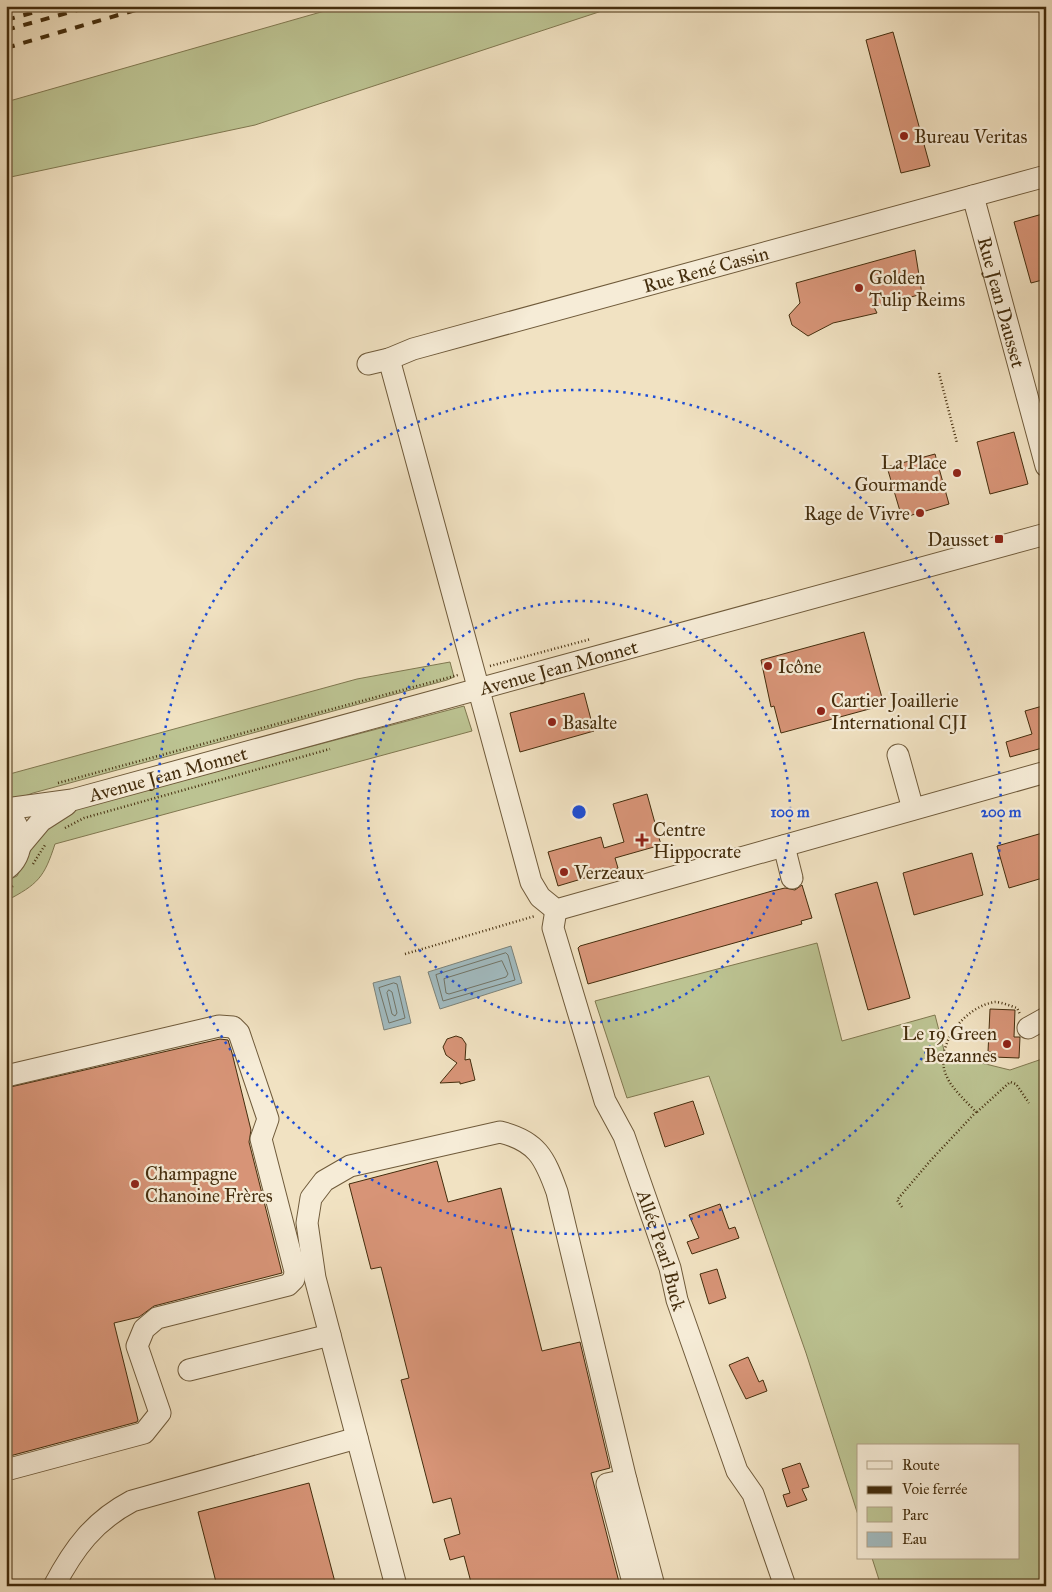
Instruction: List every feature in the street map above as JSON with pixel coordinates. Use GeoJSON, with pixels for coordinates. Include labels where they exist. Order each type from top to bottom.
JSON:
{"type":"FeatureCollection","features":[{"type":"Feature","properties":{"kind":"street","name":"Rue René Cassin"},"geometry":{"type":"LineString","coordinates":[[478,689],[378,361],[413,349],[1046,176]]}},
{"type":"Feature","properties":{"kind":"street","name":"Rue Jean Dausset"},"geometry":{"type":"LineString","coordinates":[[973,196],[1046,466]]}},
{"type":"Feature","properties":{"kind":"street","name":"Avenue Jean Monnet"},"geometry":{"type":"LineString","coordinates":[[6,809],[72,800],[1046,534]]}},
{"type":"Feature","properties":{"kind":"street"},"geometry":{"type":"LineString","coordinates":[[478,689],[531,882],[540,897],[556,910],[1046,772]]}},
{"type":"Feature","properties":{"kind":"street"},"geometry":{"type":"LineString","coordinates":[[898,755],[913,809]]}},
{"type":"Feature","properties":{"kind":"street","name":"Avenue Jean Monnet"},"geometry":{"type":"LineString","coordinates":[[6,869],[17,857],[20,846],[41,821],[72,800]]}},
{"type":"Feature","properties":{"kind":"street"},"geometry":{"type":"LineString","coordinates":[[6,813],[17,825],[20,835],[20,846]]}},
{"type":"Feature","properties":{"kind":"street"},"geometry":{"type":"LineString","coordinates":[[784,846],[792,878]]}},
{"type":"Feature","properties":{"kind":"street","name":"Allée Pearl Buck"},"geometry":{"type":"LineString","coordinates":[[556,910],[553,928],[605,1100],[624,1136],[670,1268],[677,1300],[737,1471],[752,1494],[784,1586]]}},
{"type":"Feature","properties":{"kind":"street"},"geometry":{"type":"LineString","coordinates":[[6,1076],[219,1026],[233,1027],[239,1033],[268,1119],[261,1139],[295,1271],[294,1279],[288,1286],[158,1318],[144,1329],[137,1346],[160,1413],[144,1433],[6,1470]]}},
{"type":"Feature","properties":{"kind":"street"},"geometry":{"type":"LineString","coordinates":[[396,1586],[315,1278],[307,1223],[311,1198],[324,1181],[350,1166],[500,1132],[521,1137],[548,1167],[557,1192],[626,1480],[654,1586]]}},
{"type":"Feature","properties":{"kind":"street"},"geometry":{"type":"LineString","coordinates":[[188,1370],[330,1335]]}},
{"type":"Feature","properties":{"kind":"street"},"geometry":{"type":"LineString","coordinates":[[54,1586],[66,1562],[90,1531],[109,1513],[132,1501],[357,1438]]}},
{"type":"Feature","properties":{"kind":"street"},"geometry":{"type":"LineString","coordinates":[[626,1480],[607,1484],[634,1586]]}},
{"type":"Feature","properties":{"kind":"path"},"geometry":{"type":"LineString","coordinates":[[939,373],[957,444]]}},
{"type":"Feature","properties":{"kind":"path"},"geometry":{"type":"LineString","coordinates":[[405,954],[556,910]]}},
{"type":"Feature","properties":{"kind":"path"},"geometry":{"type":"LineString","coordinates":[[976,1112],[946,1077],[943,1056],[953,1030],[978,1008],[996,1002],[1017,1008],[1037,1023]]}},
{"type":"Feature","properties":{"kind":"path"},"geometry":{"type":"LineString","coordinates":[[902,1207],[897,1200],[931,1160],[976,1112],[1010,1082],[1016,1084],[1029,1103]]}},
{"type":"Feature","properties":{"kind":"green space"},"geometry":{"type":"Polygon","coordinates":[[[342,6],[617,6],[255,125],[6,178],[6,102],[342,6]]]}},
{"type":"Feature","properties":{"kind":"green space"},"geometry":{"type":"Polygon","coordinates":[[[450,662],[454,677],[447,680],[33,793],[11,801],[6,800],[6,775],[357,679],[450,662]]]}},
{"type":"Feature","properties":{"kind":"green space"},"geometry":{"type":"Polygon","coordinates":[[[464,706],[472,731],[55,844],[47,865],[38,879],[26,890],[6,901],[6,881],[17,876],[36,839],[67,811],[464,706]]]}},
{"type":"Feature","properties":{"kind":"green space"},"geometry":{"type":"Polygon","coordinates":[[[817,943],[842,1041],[935,1015],[945,1054],[1010,1070],[1045,1058],[1046,1046],[1046,1586],[881,1586],[873,1560],[1020,1560],[1020,1444],[857,1444],[857,1512],[806,1353],[709,1076],[627,1098],[595,1001],[817,943]]]}},
{"type":"Feature","properties":{"kind":"water"},"geometry":{"type":"Polygon","coordinates":[[[511,946],[522,983],[440,1009],[428,972],[511,946]]]}},
{"type":"Feature","properties":{"kind":"water"},"geometry":{"type":"Polygon","coordinates":[[[400,976],[411,1023],[384,1030],[373,983],[400,976]]]}},
{"type":"Feature","properties":{"kind":"building"},"geometry":{"type":"Polygon","coordinates":[[[893,32],[930,166],[901,173],[866,40],[893,32]]]}},
{"type":"Feature","properties":{"kind":"building"},"geometry":{"type":"Polygon","coordinates":[[[1046,213],[1046,279],[1031,283],[1014,222],[1046,213]]]}},
{"type":"Feature","properties":{"kind":"building","name":"Golden Tulip Reims"},"geometry":{"type":"Polygon","coordinates":[[[915,250],[922,294],[874,307],[877,313],[833,323],[808,336],[792,325],[789,315],[800,303],[796,283],[915,250]]]}},
{"type":"Feature","properties":{"kind":"building"},"geometry":{"type":"Polygon","coordinates":[[[1014,432],[1028,484],[990,494],[977,442],[1014,432]]]}},
{"type":"Feature","properties":{"kind":"building"},"geometry":{"type":"Polygon","coordinates":[[[935,454],[949,504],[902,518],[887,467],[935,454]]]}},
{"type":"Feature","properties":{"kind":"building"},"geometry":{"type":"Polygon","coordinates":[[[864,632],[884,705],[781,733],[774,706],[771,707],[761,660],[864,632]]]}},
{"type":"Feature","properties":{"kind":"building","name":"Basalte"},"geometry":{"type":"Polygon","coordinates":[[[584,693],[594,731],[520,752],[510,713],[584,693]]]}},
{"type":"Feature","properties":{"kind":"building"},"geometry":{"type":"Polygon","coordinates":[[[1046,705],[1046,747],[1010,757],[1006,742],[1032,734],[1025,711],[1046,705]]]}},
{"type":"Feature","properties":{"kind":"building","name":"Centre Hippocrate"},"geometry":{"type":"Polygon","coordinates":[[[647,794],[661,845],[615,858],[618,868],[558,886],[548,852],[601,837],[604,848],[624,842],[613,804],[647,794]]]}},
{"type":"Feature","properties":{"kind":"building"},"geometry":{"type":"Polygon","coordinates":[[[1046,832],[1046,877],[1009,888],[997,846],[1046,832]]]}},
{"type":"Feature","properties":{"kind":"building"},"geometry":{"type":"Polygon","coordinates":[[[972,853],[983,895],[914,915],[903,873],[972,853]]]}},
{"type":"Feature","properties":{"kind":"building"},"geometry":{"type":"Polygon","coordinates":[[[877,882],[910,998],[868,1010],[835,894],[877,882]]]}},
{"type":"Feature","properties":{"kind":"building"},"geometry":{"type":"Polygon","coordinates":[[[802,885],[812,918],[801,921],[802,924],[588,984],[578,948],[580,946],[772,891],[785,888],[795,890],[802,885]]]}},
{"type":"Feature","properties":{"kind":"building"},"geometry":{"type":"Polygon","coordinates":[[[990,1009],[1015,1010],[1014,1037],[1020,1037],[1019,1058],[993,1057],[994,1052],[988,1052],[990,1009]]]}},
{"type":"Feature","properties":{"kind":"building"},"geometry":{"type":"Polygon","coordinates":[[[456,1036],[462,1038],[466,1044],[465,1060],[470,1059],[475,1080],[460,1084],[460,1082],[440,1083],[457,1063],[446,1055],[443,1047],[447,1039],[456,1036]]]}},
{"type":"Feature","properties":{"kind":"building","name":"Champagne Chanoine Frères"},"geometry":{"type":"Polygon","coordinates":[[[220,1039],[228,1040],[232,1053],[251,1130],[249,1142],[282,1273],[154,1306],[139,1317],[114,1323],[137,1422],[6,1457],[6,1088],[220,1039]]]}},
{"type":"Feature","properties":{"kind":"building"},"geometry":{"type":"Polygon","coordinates":[[[693,1101],[704,1134],[665,1147],[654,1113],[693,1101]]]}},
{"type":"Feature","properties":{"kind":"building"},"geometry":{"type":"Polygon","coordinates":[[[437,1161],[448,1202],[501,1188],[542,1351],[580,1342],[610,1468],[591,1473],[620,1586],[472,1586],[464,1556],[450,1560],[444,1539],[460,1534],[451,1498],[433,1503],[401,1380],[409,1378],[381,1267],[371,1269],[349,1184],[437,1161]]]}},
{"type":"Feature","properties":{"kind":"building"},"geometry":{"type":"Polygon","coordinates":[[[720,1204],[729,1229],[735,1227],[739,1238],[692,1254],[687,1242],[699,1238],[689,1215],[720,1204]]]}},
{"type":"Feature","properties":{"kind":"building"},"geometry":{"type":"Polygon","coordinates":[[[717,1269],[726,1298],[709,1304],[700,1274],[717,1269]]]}},
{"type":"Feature","properties":{"kind":"building"},"geometry":{"type":"Polygon","coordinates":[[[748,1357],[759,1382],[763,1380],[767,1391],[746,1399],[729,1365],[748,1357]]]}},
{"type":"Feature","properties":{"kind":"building"},"geometry":{"type":"Polygon","coordinates":[[[800,1463],[809,1487],[802,1489],[807,1500],[787,1507],[783,1495],[790,1493],[782,1469],[800,1463]]]}},
{"type":"Feature","properties":{"kind":"building"},"geometry":{"type":"Polygon","coordinates":[[[309,1483],[336,1586],[217,1586],[198,1512],[309,1483]]]}},
{"type":"Feature","properties":{"kind":"railway"},"geometry":{"type":"LineString","coordinates":[[6,20],[57,6]]}},
{"type":"Feature","properties":{"kind":"railway"},"geometry":{"type":"LineString","coordinates":[[6,30],[92,6]]}},
{"type":"Feature","properties":{"kind":"railway"},"geometry":{"type":"LineString","coordinates":[[6,48],[149,6]]}},
{"type":"Feature","properties":{"kind":"place","name":"Bureau Veritas"},"geometry":{"type":"Point","coordinates":[904,136]}},
{"type":"Feature","properties":{"kind":"place","name":"Golden Tulip Reims"},"geometry":{"type":"Point","coordinates":[859,288]}},
{"type":"Feature","properties":{"kind":"place","name":"La Place Gourmande"},"geometry":{"type":"Point","coordinates":[957,473]}},
{"type":"Feature","properties":{"kind":"place","name":"Rage de Vivre"},"geometry":{"type":"Point","coordinates":[920,513]}},
{"type":"Feature","properties":{"kind":"place","name":"Dausset"},"geometry":{"type":"Point","coordinates":[999,539]}},
{"type":"Feature","properties":{"kind":"place","name":"Icône"},"geometry":{"type":"Point","coordinates":[768,666]}},
{"type":"Feature","properties":{"kind":"place","name":"Cartier Joaillerie International CJI"},"geometry":{"type":"Point","coordinates":[821,711]}},
{"type":"Feature","properties":{"kind":"place","name":"Basalte"},"geometry":{"type":"Point","coordinates":[552,722]}},
{"type":"Feature","properties":{"kind":"place","name":"Centre Hippocrate"},"geometry":{"type":"Point","coordinates":[642,840]}},
{"type":"Feature","properties":{"kind":"place","name":"Verzeaux"},"geometry":{"type":"Point","coordinates":[564,872]}},
{"type":"Feature","properties":{"kind":"place","name":"Le 19 Green Bezannes"},"geometry":{"type":"Point","coordinates":[1007,1044]}},
{"type":"Feature","properties":{"kind":"place","name":"Champagne Chanoine Frères"},"geometry":{"type":"Point","coordinates":[135,1184]}}]}
